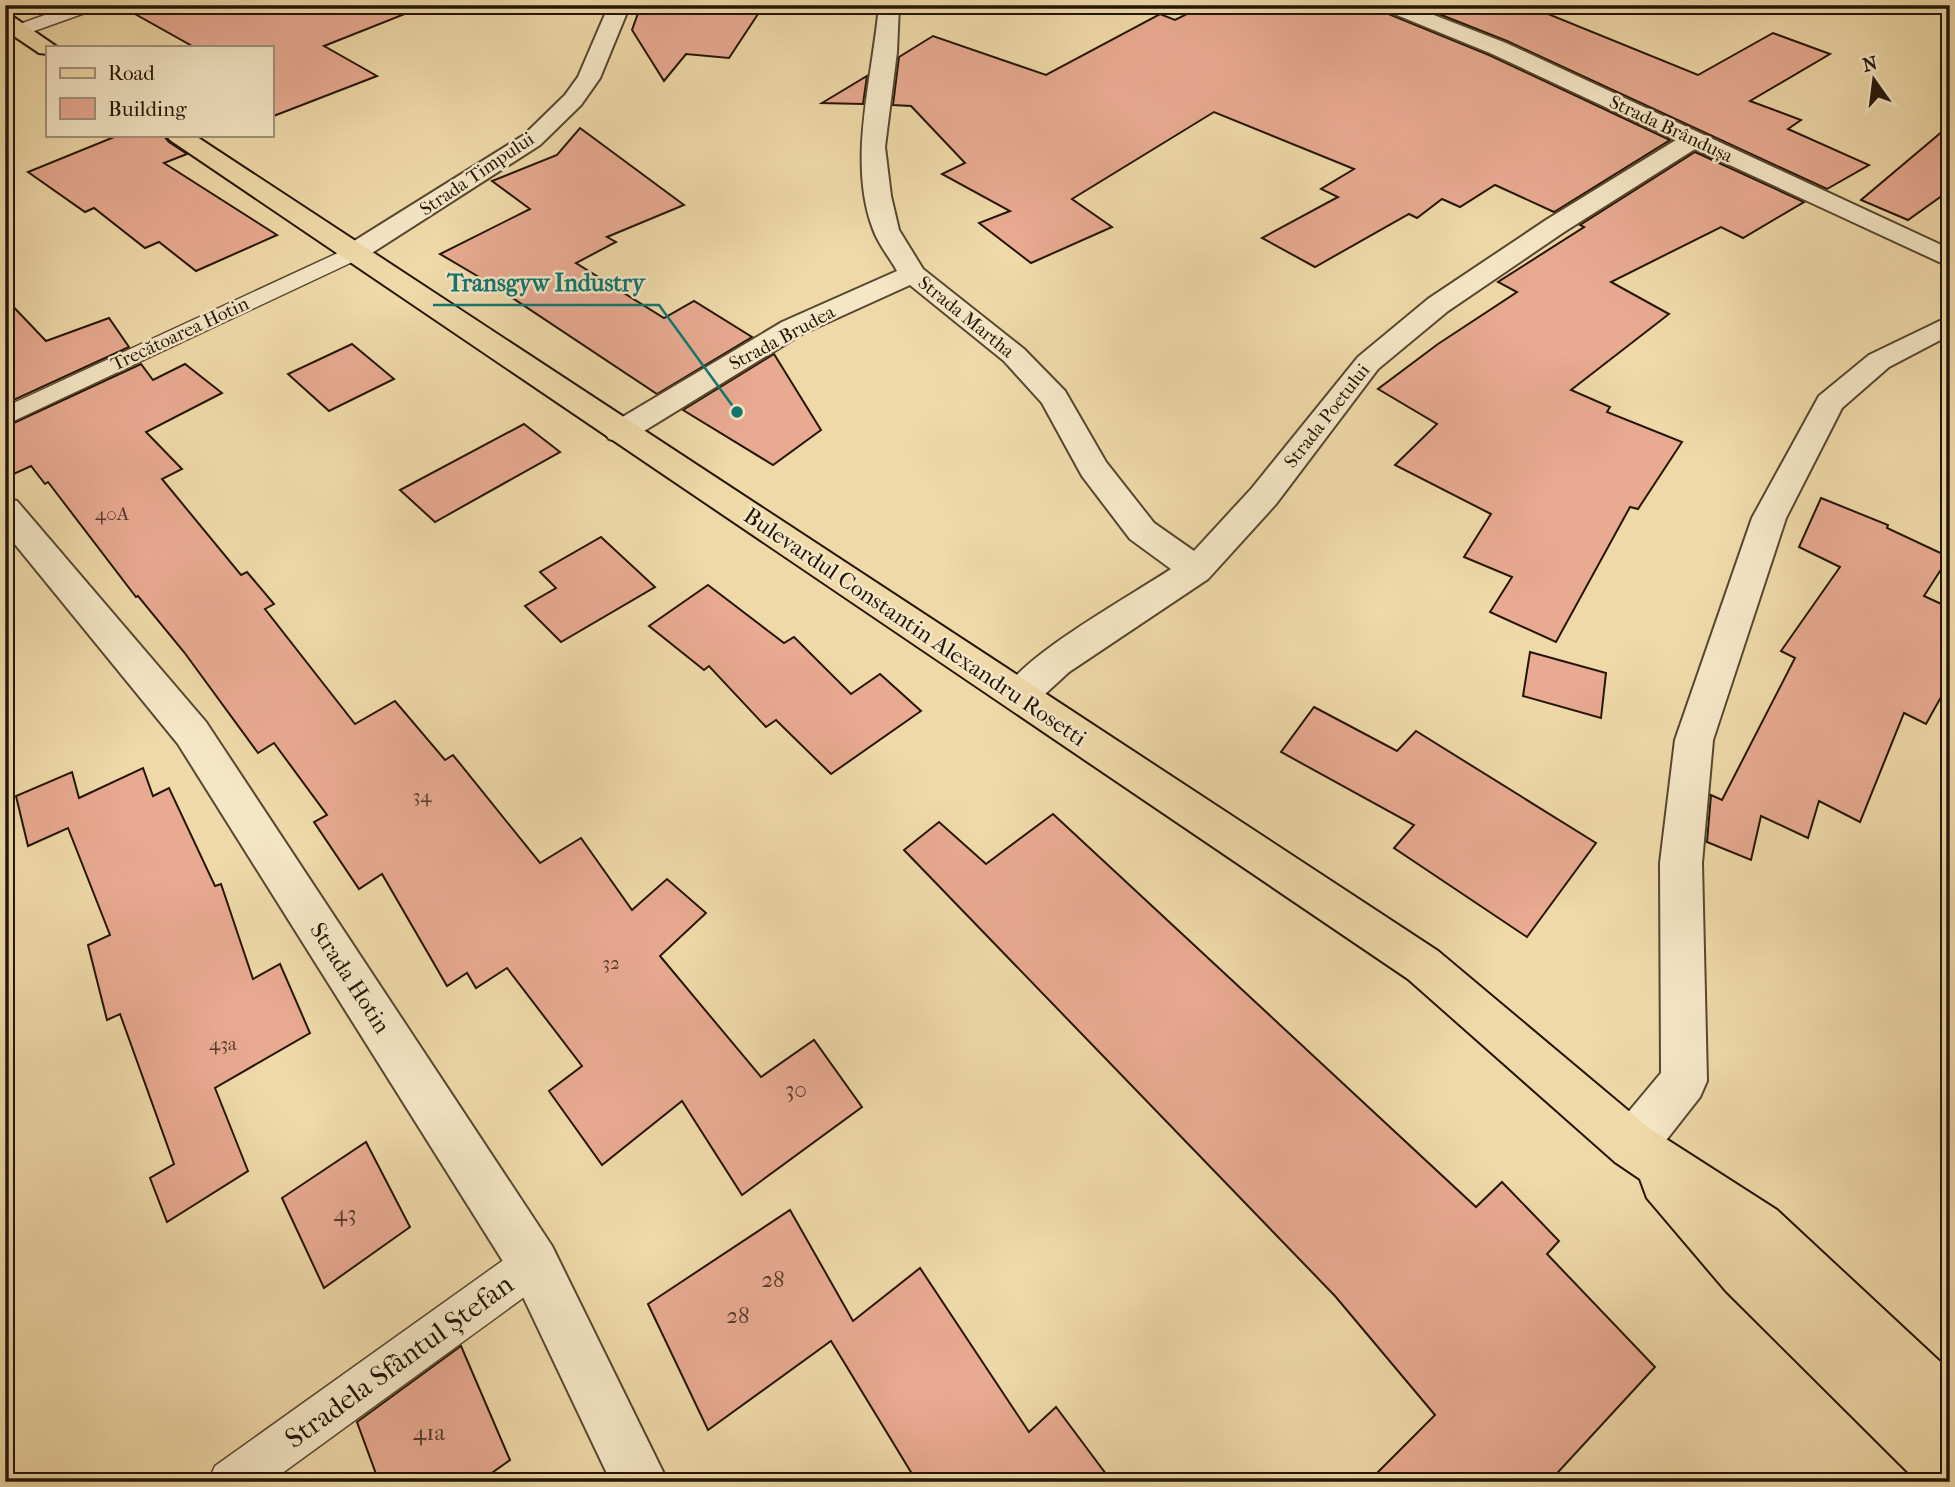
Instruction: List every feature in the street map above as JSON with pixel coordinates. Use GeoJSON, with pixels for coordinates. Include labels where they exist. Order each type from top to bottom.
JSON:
{"type":"FeatureCollection","features":[{"type":"Feature","properties":{"kind":"main road"},"geometry":{"type":"LineString","coordinates":[[13,25],[46,47]]}},
{"type":"Feature","properties":{"kind":"main road","name":"Bulevardul Constantin Alexandru Rosetti"},"geometry":{"type":"LineString","coordinates":[[180,136],[1423,965],[1632,1145],[1759,1228],[1950,1408]]}},
{"type":"Feature","properties":{"kind":"main road","name":"Bulevardul Constantin Alexandru Rosetti"},"geometry":{"type":"LineString","coordinates":[[1632,1145],[1744,1273],[1950,1474]]}},
{"type":"Feature","properties":{"kind":"street","name":"Strada Timpului"},"geometry":{"type":"LineString","coordinates":[[355,252],[532,140],[573,100],[589,78],[620,5]]}},
{"type":"Feature","properties":{"kind":"street","name":"Strada Martha"},"geometry":{"type":"LineString","coordinates":[[889,5],[886,52],[873,147],[878,196],[886,230],[913,274],[1014,355],[1054,398],[1093,468],[1142,531],[1196,570]]}},
{"type":"Feature","properties":{"kind":"street","name":"Strada Brândușa"},"geometry":{"type":"LineString","coordinates":[[1389,5],[1498,48],[1950,259]]}},
{"type":"Feature","properties":{"kind":"street","name":"Strada Poetului"},"geometry":{"type":"LineString","coordinates":[[1020,696],[1056,662],[1196,570],[1264,496],[1368,363],[1438,305],[1555,226],[1693,140]]}},
{"type":"Feature","properties":{"kind":"street","name":"Strada Brudea"},"geometry":{"type":"LineString","coordinates":[[620,432],[792,328],[913,274]]}},
{"type":"Feature","properties":{"kind":"street"},"geometry":{"type":"LineString","coordinates":[[1632,1145],[1684,1081],[1681,863],[1694,740],[1769,518],[1830,403],[1880,361],[1950,324]]}},
{"type":"Feature","properties":{"kind":"street","name":"Strada Hotin"},"geometry":{"type":"LineString","coordinates":[[5,509],[192,733],[534,1264],[640,1482]]}},
{"type":"Feature","properties":{"kind":"lane"},"geometry":{"type":"LineString","coordinates":[[13,25],[90,5]]}},
{"type":"Feature","properties":{"kind":"lane","name":"Trecătoarea Hotin"},"geometry":{"type":"LineString","coordinates":[[5,416],[355,252]]}},
{"type":"Feature","properties":{"kind":"lane","name":"Stradela Sfântul Ștefan"},"geometry":{"type":"LineString","coordinates":[[231,1482],[534,1264]]}},
{"type":"Feature","properties":{"kind":"building"},"geometry":{"type":"Polygon","coordinates":[[[119,5],[419,5],[420,8],[324,46],[377,76],[273,116],[273,46],[192,46],[119,5]]]}},
{"type":"Feature","properties":{"kind":"building"},"geometry":{"type":"Polygon","coordinates":[[[641,5],[764,5],[729,58],[686,54],[664,81],[632,30],[641,5]]]}},
{"type":"Feature","properties":{"kind":"building"},"geometry":{"type":"Polygon","coordinates":[[[1205,5],[1377,5],[1381,11],[1489,55],[1670,140],[1554,212],[1495,185],[1460,207],[1442,199],[1417,218],[1409,214],[1315,267],[1262,238],[1338,197],[1321,189],[1354,169],[1214,112],[1072,199],[1112,227],[1031,263],[979,223],[1010,211],[942,174],[965,163],[911,106],[893,105],[899,57],[933,36],[1046,75],[1160,14],[1175,20],[1205,5]]]}},
{"type":"Feature","properties":{"kind":"building"},"geometry":{"type":"Polygon","coordinates":[[[1416,5],[1526,5],[1698,75],[1773,33],[1830,54],[1750,101],[1801,120],[1788,129],[1869,165],[1827,189],[1507,41],[1416,5]]]}},
{"type":"Feature","properties":{"kind":"building"},"geometry":{"type":"Polygon","coordinates":[[[867,76],[863,104],[822,103],[867,76]]]}},
{"type":"Feature","properties":{"kind":"building"},"geometry":{"type":"Polygon","coordinates":[[[1950,125],[1950,190],[1908,220],[1861,200],[1950,125]]]}},
{"type":"Feature","properties":{"kind":"building"},"geometry":{"type":"Polygon","coordinates":[[[580,128],[684,205],[607,237],[616,242],[576,263],[664,318],[694,301],[752,337],[657,394],[496,287],[440,254],[530,209],[492,181],[557,155],[580,128]]]}},
{"type":"Feature","properties":{"kind":"building"},"geometry":{"type":"Polygon","coordinates":[[[117,136],[164,136],[187,154],[164,163],[277,235],[196,271],[159,242],[145,248],[94,208],[85,212],[28,172],[117,136]]]}},
{"type":"Feature","properties":{"kind":"building"},"geometry":{"type":"Polygon","coordinates":[[[1695,152],[1804,202],[1743,238],[1721,227],[1611,282],[1669,314],[1571,390],[1610,407],[1607,412],[1682,442],[1638,509],[1630,507],[1556,642],[1490,612],[1512,577],[1464,557],[1491,514],[1395,465],[1437,424],[1378,389],[1438,344],[1517,292],[1498,282],[1584,227],[1580,225],[1695,152]]]}},
{"type":"Feature","properties":{"kind":"building"},"geometry":{"type":"Polygon","coordinates":[[[5,298],[46,341],[109,318],[129,347],[5,404],[5,298]]]}},
{"type":"Feature","properties":{"kind":"building"},"geometry":{"type":"Polygon","coordinates":[[[352,344],[394,379],[329,411],[288,374],[352,344]]]}},
{"type":"Feature","properties":{"kind":"building"},"geometry":{"type":"Polygon","coordinates":[[[774,354],[821,430],[773,465],[683,410],[774,354]]]}},
{"type":"Feature","properties":{"kind":"building"},"geometry":{"type":"Polygon","coordinates":[[[141,364],[153,380],[185,364],[222,393],[146,432],[182,469],[162,479],[241,575],[247,572],[274,604],[265,609],[355,724],[395,701],[445,760],[453,755],[540,863],[581,838],[632,910],[667,879],[706,913],[660,956],[761,1077],[814,1040],[862,1107],[742,1195],[682,1101],[602,1165],[549,1091],[582,1066],[507,968],[476,988],[467,973],[447,986],[382,874],[359,889],[314,822],[327,815],[274,743],[258,753],[184,652],[138,596],[136,597],[48,482],[45,484],[31,466],[5,478],[5,427],[141,364]]]}},
{"type":"Feature","properties":{"kind":"building"},"geometry":{"type":"Polygon","coordinates":[[[524,424],[560,452],[435,522],[400,490],[524,424]]]}},
{"type":"Feature","properties":{"kind":"building"},"geometry":{"type":"Polygon","coordinates":[[[1821,498],[1888,525],[1887,528],[1949,557],[1924,596],[1950,608],[1950,681],[1926,724],[1904,713],[1860,822],[1819,801],[1808,838],[1761,816],[1751,860],[1707,842],[1711,795],[1722,800],[1795,658],[1781,651],[1840,567],[1799,547],[1821,498]]]}},
{"type":"Feature","properties":{"kind":"building"},"geometry":{"type":"Polygon","coordinates":[[[601,537],[655,587],[561,642],[525,606],[556,588],[540,572],[601,537]]]}},
{"type":"Feature","properties":{"kind":"building"},"geometry":{"type":"Polygon","coordinates":[[[708,585],[784,643],[794,637],[851,694],[880,674],[921,711],[831,774],[776,720],[766,727],[709,666],[704,670],[649,626],[708,585]]]}},
{"type":"Feature","properties":{"kind":"building"},"geometry":{"type":"Polygon","coordinates":[[[1530,652],[1606,673],[1601,718],[1523,696],[1530,652]]]}},
{"type":"Feature","properties":{"kind":"building"},"geometry":{"type":"Polygon","coordinates":[[[1314,707],[1397,751],[1416,731],[1596,843],[1527,937],[1394,848],[1414,825],[1281,752],[1314,707]]]}},
{"type":"Feature","properties":{"kind":"building"},"geometry":{"type":"Polygon","coordinates":[[[143,768],[153,796],[169,788],[215,886],[221,884],[253,979],[280,964],[310,1033],[215,1088],[248,1171],[167,1222],[150,1178],[174,1164],[120,1014],[107,1020],[88,945],[110,935],[68,828],[28,846],[16,796],[72,772],[79,798],[143,768]]]}},
{"type":"Feature","properties":{"kind":"building"},"geometry":{"type":"Polygon","coordinates":[[[1053,814],[1476,1207],[1502,1182],[1559,1241],[1547,1254],[1655,1367],[1549,1482],[1368,1482],[1435,1415],[1335,1296],[904,850],[939,822],[986,864],[1053,814]]]}},
{"type":"Feature","properties":{"kind":"building"},"geometry":{"type":"Polygon","coordinates":[[[366,1142],[410,1227],[324,1288],[282,1198],[366,1142]]]}},
{"type":"Feature","properties":{"kind":"building"},"geometry":{"type":"Polygon","coordinates":[[[790,1210],[853,1321],[920,1268],[1029,1432],[1056,1407],[1112,1482],[917,1482],[831,1341],[708,1430],[648,1304],[790,1210]]]}},
{"type":"Feature","properties":{"kind":"building"},"geometry":{"type":"Polygon","coordinates":[[[461,1346],[510,1460],[479,1482],[379,1482],[357,1422],[461,1346]]]}},
{"type":"Feature","properties":{"kind":"place","name":"Transgyw Industry"},"geometry":{"type":"Point","coordinates":[737,412]}}]}
